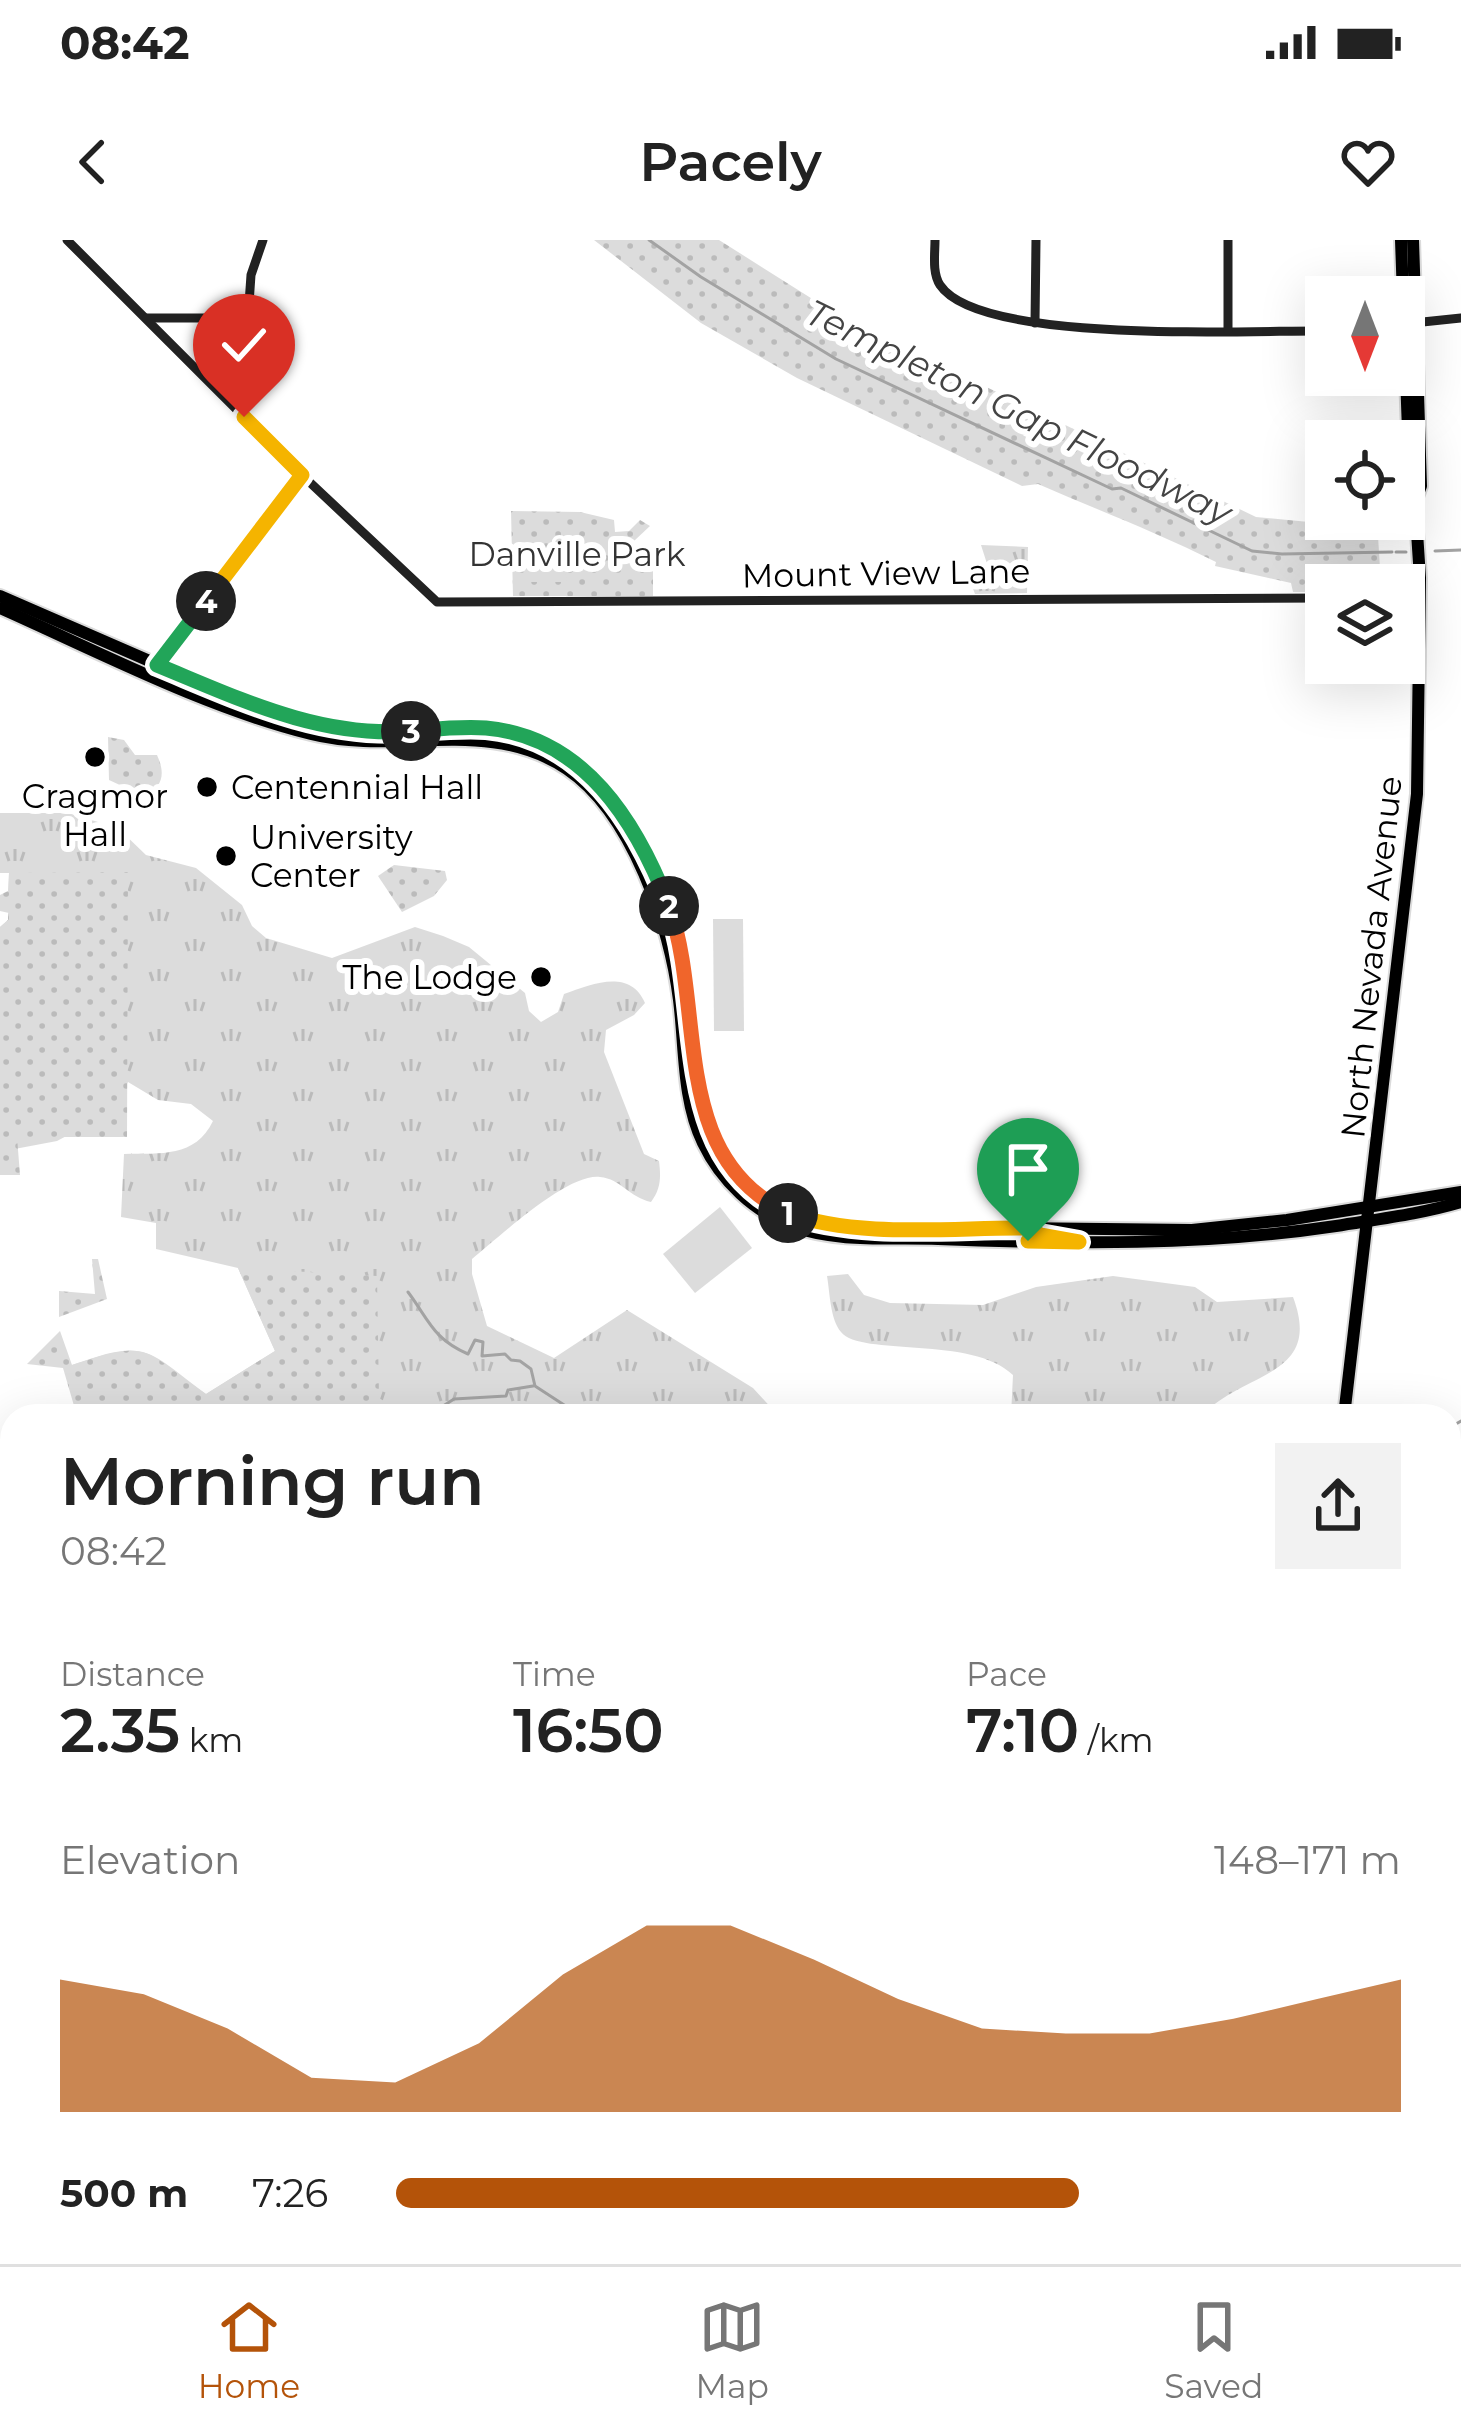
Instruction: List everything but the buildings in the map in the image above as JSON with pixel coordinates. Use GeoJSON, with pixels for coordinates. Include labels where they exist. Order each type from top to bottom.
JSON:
{"type":"FeatureCollection","features":[{"type":"Feature","properties":{"kind":"main road"},"geometry":{"type":"LineString","coordinates":[[1401,240],[1402,276]]}},
{"type":"Feature","properties":{"kind":"main road","name":"North Nevada Avenue"},"geometry":{"type":"LineString","coordinates":[[1410,276],[1413,240]]}},
{"type":"Feature","properties":{"kind":"main road"},"geometry":{"type":"LineString","coordinates":[[0,596],[253,706],[314,724],[383,732],[483,728],[534,739],[594,777],[615,801],[662,888],[686,975],[703,1111],[718,1148],[741,1179],[774,1206],[820,1222],[1192,1230],[1370,1214],[1461,1192]]}},
{"type":"Feature","properties":{"kind":"main road"},"geometry":{"type":"LineString","coordinates":[[0,608],[286,728],[368,743],[495,740],[530,749],[567,769],[605,807],[656,904],[676,977],[692,1114],[703,1144],[721,1173],[759,1209],[808,1231],[960,1240],[1213,1241],[1461,1202]]}},
{"type":"Feature","properties":{"kind":"main road","name":"North Nevada Avenue"},"geometry":{"type":"LineString","coordinates":[[1345,1404],[1416,809],[1418,684]]}},
{"type":"Feature","properties":{"kind":"main road"},"geometry":{"type":"LineString","coordinates":[[960,1240],[1022,1234],[1030,1228]]}},
{"type":"Feature","properties":{"kind":"main road"},"geometry":{"type":"LineString","coordinates":[[1030,1228],[1040,1235],[1079,1242]]}},
{"type":"Feature","properties":{"kind":"street"},"geometry":{"type":"LineString","coordinates":[[67,240],[302,475],[157,665]]}},
{"type":"Feature","properties":{"kind":"street"},"geometry":{"type":"LineString","coordinates":[[146,318],[248,318],[251,275],[263,240]]}},
{"type":"Feature","properties":{"kind":"street"},"geometry":{"type":"LineString","coordinates":[[935,240],[935,273],[946,291],[991,316],[1035,323],[1305,331]]}},
{"type":"Feature","properties":{"kind":"street"},"geometry":{"type":"LineString","coordinates":[[1035,323],[1036,240]]}},
{"type":"Feature","properties":{"kind":"street"},"geometry":{"type":"LineString","coordinates":[[1228,240],[1228,330]]}},
{"type":"Feature","properties":{"kind":"street"},"geometry":{"type":"LineString","coordinates":[[1425,321],[1461,318]]}},
{"type":"Feature","properties":{"kind":"street","name":"Mount View Lane"},"geometry":{"type":"LineString","coordinates":[[302,475],[428,598],[446,603],[1305,598]]}},
{"type":"Feature","properties":{"kind":"green space"},"geometry":{"type":"Polygon","coordinates":[[[594,240],[719,240],[841,317],[1256,517],[1305,522],[1305,540],[1378,540],[1380,564],[1305,564],[1305,592],[1293,592],[1291,583],[1215,566],[1216,562],[1194,551],[1038,484],[1022,486],[797,378],[701,323],[594,240]]]}},
{"type":"Feature","properties":{"kind":"green space","name":"Danville Park"},"geometry":{"type":"Polygon","coordinates":[[[511,511],[580,512],[614,520],[615,532],[629,531],[640,520],[650,526],[634,541],[659,570],[653,571],[653,596],[513,596],[511,511]]]}},
{"type":"Feature","properties":{"kind":"green space"},"geometry":{"type":"Polygon","coordinates":[[[522,541],[552,554],[567,582],[524,582],[522,541]]]}},
{"type":"Feature","properties":{"kind":"green space"},"geometry":{"type":"Polygon","coordinates":[[[981,545],[1028,547],[1027,593],[975,594],[972,586],[993,580],[994,586],[1008,584],[1006,570],[989,570],[981,545]]]}},
{"type":"Feature","properties":{"kind":"green space"},"geometry":{"type":"Polygon","coordinates":[[[108,737],[124,740],[135,755],[157,755],[161,779],[146,797],[109,780],[108,737]]]}},
{"type":"Feature","properties":{"kind":"green space"},"geometry":{"type":"Polygon","coordinates":[[[0,813],[68,813],[118,828],[146,855],[196,868],[242,905],[252,926],[266,938],[332,958],[415,927],[469,947],[525,993],[529,1011],[541,1022],[558,1012],[564,994],[609,982],[630,985],[645,1003],[634,1015],[606,1030],[604,1052],[644,1154],[659,1161],[657,1192],[651,1202],[607,1178],[586,1179],[515,1223],[472,1259],[487,1326],[554,1358],[627,1310],[753,1388],[768,1404],[76,1404],[72,1365],[97,1357],[145,1352],[206,1394],[275,1351],[238,1268],[156,1249],[156,1223],[121,1217],[124,1154],[176,1151],[197,1142],[213,1121],[191,1104],[158,1100],[128,1082],[113,1111],[57,1141],[4,1151],[0,927],[8,920],[9,873],[0,873],[0,813]]]}},
{"type":"Feature","properties":{"kind":"green space"},"geometry":{"type":"Polygon","coordinates":[[[394,865],[445,871],[447,880],[434,896],[402,912],[378,876],[394,865]]]}},
{"type":"Feature","properties":{"kind":"green space"},"geometry":{"type":"Polygon","coordinates":[[[128,872],[127,1137],[17,1137],[20,1175],[0,1175],[0,927],[9,913],[0,911],[0,895],[8,891],[9,873],[128,872]]]}},
{"type":"Feature","properties":{"kind":"green space"},"geometry":{"type":"Polygon","coordinates":[[[713,919],[743,919],[744,1031],[714,1031],[713,919]]]}},
{"type":"Feature","properties":{"kind":"green space"},"geometry":{"type":"Polygon","coordinates":[[[720,1207],[752,1248],[695,1293],[663,1254],[720,1207]]]}},
{"type":"Feature","properties":{"kind":"green space"},"geometry":{"type":"Polygon","coordinates":[[[92,1259],[98,1259],[107,1299],[59,1317],[59,1291],[95,1294],[92,1259]]]}},
{"type":"Feature","properties":{"kind":"green space"},"geometry":{"type":"Polygon","coordinates":[[[238,1268],[377,1276],[379,1398],[389,1404],[74,1404],[63,1368],[27,1364],[60,1331],[72,1365],[118,1352],[145,1353],[206,1394],[275,1351],[238,1268]]]}},
{"type":"Feature","properties":{"kind":"green space"},"geometry":{"type":"Polygon","coordinates":[[[848,1274],[864,1295],[890,1303],[983,1305],[1036,1287],[1113,1276],[1195,1287],[1217,1302],[1293,1297],[1298,1340],[1280,1366],[1215,1404],[1012,1404],[1013,1375],[995,1363],[946,1350],[871,1344],[841,1332],[827,1276],[848,1274]]]}},
{"type":"Feature","properties":{"kind":"waterway","name":"Templeton Gap Floodway"},"geometry":{"type":"LineString","coordinates":[[649,240],[836,359],[1252,551],[1392,552]]}},
{"type":"Feature","properties":{"kind":"waterway","name":"Templeton Gap Floodway"},"geometry":{"type":"LineString","coordinates":[[1435,551],[1461,550]]}},
{"type":"Feature","properties":{"kind":"waterway","name":"Templeton Gap Floodway"},"geometry":{"type":"LineString","coordinates":[[1396,552],[1406,552]]}},
{"type":"Feature","properties":{"kind":"waterway"},"geometry":{"type":"LineString","coordinates":[[408,1292],[447,1342],[468,1354],[475,1340],[483,1342],[482,1356],[505,1354],[520,1361],[531,1369],[535,1386],[563,1404]]}},
{"type":"Feature","properties":{"kind":"waterway"},"geometry":{"type":"LineString","coordinates":[[446,1404],[454,1399],[506,1396],[508,1390],[533,1386]]}},
{"type":"Feature","properties":{"kind":"place","name":"Cragmor Hall"},"geometry":{"type":"Point","coordinates":[95,757]}},
{"type":"Feature","properties":{"kind":"place","name":"Centennial Hall"},"geometry":{"type":"Point","coordinates":[207,787]}},
{"type":"Feature","properties":{"kind":"place","name":"University Center"},"geometry":{"type":"Point","coordinates":[226,856]}},
{"type":"Feature","properties":{"kind":"place","name":"The Lodge"},"geometry":{"type":"Point","coordinates":[541,977]}},
{"type":"Feature","properties":{"kind":"route"},"geometry":{"type":"LineString","coordinates":[[244,417],[302,475],[157,665],[253,706],[314,724],[383,732],[483,728],[534,739],[562,753],[594,777],[615,801],[662,888],[686,975],[703,1111],[718,1148],[741,1179],[774,1206],[820,1222],[1030,1228],[1036,1234],[1079,1242],[1028,1241]]}}]}
